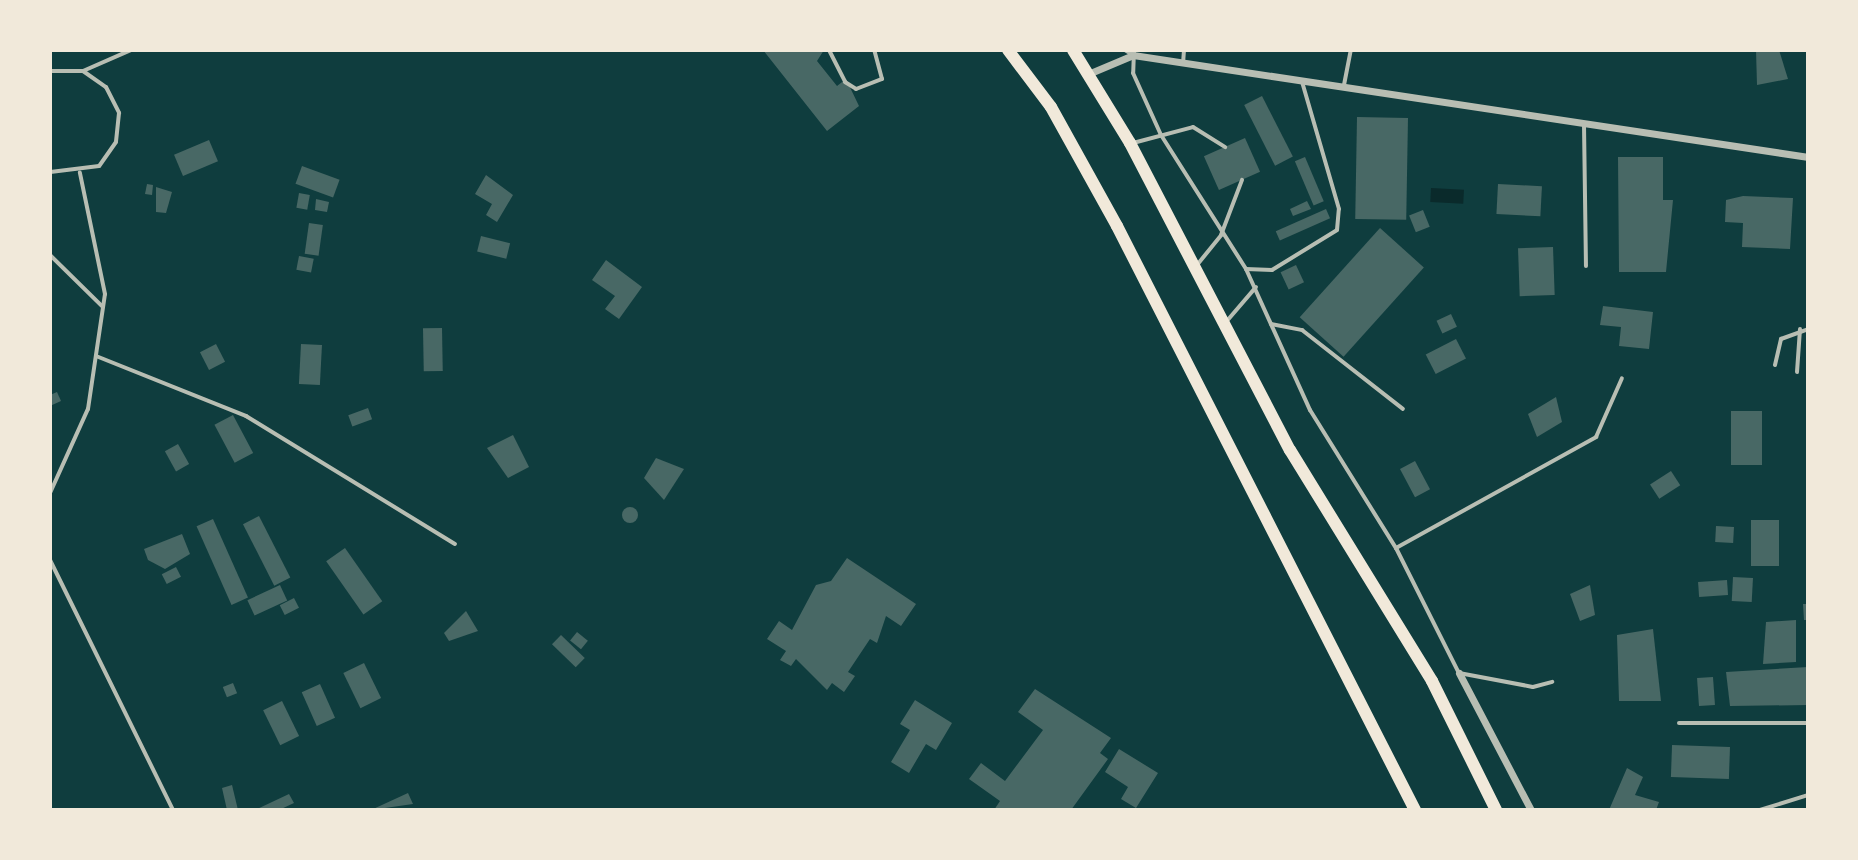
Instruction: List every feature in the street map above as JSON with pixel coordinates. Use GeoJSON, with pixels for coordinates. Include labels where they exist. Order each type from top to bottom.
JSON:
{"type":"FeatureCollection","features":[{"type":"Feature","properties":{"kind":"highway"},"geometry":{"type":"LineString","coordinates":[[1008,50],[1051,107],[1117,226],[1415,810]]}},
{"type":"Feature","properties":{"kind":"highway"},"geometry":{"type":"LineString","coordinates":[[1073,50],[1130,143],[1290,450],[1432,681],[1496,810]]}},
{"type":"Feature","properties":{"kind":"street"},"geometry":{"type":"LineString","coordinates":[[1088,74],[1131,52],[1183,64],[1808,157]]}},
{"type":"Feature","properties":{"kind":"street"},"geometry":{"type":"LineString","coordinates":[[1459,673],[1531,810]]}},
{"type":"Feature","properties":{"kind":"lane"},"geometry":{"type":"LineString","coordinates":[[50,71],[83,71],[131,50]]}},
{"type":"Feature","properties":{"kind":"lane"},"geometry":{"type":"LineString","coordinates":[[829,50],[845,82],[856,89],[882,79],[874,50]]}},
{"type":"Feature","properties":{"kind":"lane"},"geometry":{"type":"LineString","coordinates":[[1183,64],[1184,50]]}},
{"type":"Feature","properties":{"kind":"lane"},"geometry":{"type":"LineString","coordinates":[[1343,88],[1351,50]]}},
{"type":"Feature","properties":{"kind":"lane"},"geometry":{"type":"LineString","coordinates":[[1131,52],[1161,135],[1256,287],[1310,410],[1396,548],[1459,673],[1533,687],[1552,682]]}},
{"type":"Feature","properties":{"kind":"lane"},"geometry":{"type":"LineString","coordinates":[[50,172],[80,173],[99,166],[116,142],[119,113],[106,87],[83,71]]}},
{"type":"Feature","properties":{"kind":"lane"},"geometry":{"type":"LineString","coordinates":[[1246,269],[1272,270],[1337,230],[1339,209],[1302,81]]}},
{"type":"Feature","properties":{"kind":"lane"},"geometry":{"type":"LineString","coordinates":[[1584,124],[1586,266]]}},
{"type":"Feature","properties":{"kind":"lane"},"geometry":{"type":"LineString","coordinates":[[1130,143],[1193,127],[1225,147]]}},
{"type":"Feature","properties":{"kind":"lane"},"geometry":{"type":"LineString","coordinates":[[50,493],[88,409],[103,307],[80,173]]}},
{"type":"Feature","properties":{"kind":"lane"},"geometry":{"type":"LineString","coordinates":[[1195,268],[1221,235],[1242,180]]}},
{"type":"Feature","properties":{"kind":"lane"},"geometry":{"type":"LineString","coordinates":[[50,255],[103,307]]}},
{"type":"Feature","properties":{"kind":"lane"},"geometry":{"type":"LineString","coordinates":[[1224,325],[1256,287]]}},
{"type":"Feature","properties":{"kind":"lane"},"geometry":{"type":"LineString","coordinates":[[1271,324],[1302,330],[1403,409]]}},
{"type":"Feature","properties":{"kind":"lane"},"geometry":{"type":"LineString","coordinates":[[1775,365],[1778,342],[1800,329],[1808,329]]}},
{"type":"Feature","properties":{"kind":"lane"},"geometry":{"type":"LineString","coordinates":[[1797,372],[1800,329]]}},
{"type":"Feature","properties":{"kind":"lane"},"geometry":{"type":"LineString","coordinates":[[96,356],[246,416],[455,544]]}},
{"type":"Feature","properties":{"kind":"lane"},"geometry":{"type":"LineString","coordinates":[[1396,548],[1596,437],[1622,378]]}},
{"type":"Feature","properties":{"kind":"lane"},"geometry":{"type":"LineString","coordinates":[[50,560],[173,810]]}},
{"type":"Feature","properties":{"kind":"lane"},"geometry":{"type":"LineString","coordinates":[[1679,723],[1808,723]]}},
{"type":"Feature","properties":{"kind":"lane"},"geometry":{"type":"LineString","coordinates":[[1760,810],[1808,795]]}},
{"type":"Feature","properties":{"kind":"water"},"geometry":{"type":"Polygon","coordinates":[[[1431,188],[1464,190],[1463,204],[1430,202],[1431,188]]]}},
{"type":"Feature","properties":{"kind":"building"},"geometry":{"type":"Polygon","coordinates":[[[763,50],[824,50],[817,61],[837,86],[846,79],[859,106],[827,131],[763,50]]]}},
{"type":"Feature","properties":{"kind":"building"},"geometry":{"type":"Polygon","coordinates":[[[1756,50],[1779,50],[1788,79],[1757,85],[1756,50]]]}},
{"type":"Feature","properties":{"kind":"building"},"geometry":{"type":"Polygon","coordinates":[[[1262,96],[1293,157],[1275,166],[1244,105],[1262,96]]]}},
{"type":"Feature","properties":{"kind":"building"},"geometry":{"type":"Polygon","coordinates":[[[1357,117],[1408,118],[1406,220],[1355,219],[1357,117]]]}},
{"type":"Feature","properties":{"kind":"building"},"geometry":{"type":"Polygon","coordinates":[[[1245,138],[1260,172],[1219,190],[1204,156],[1245,138]]]}},
{"type":"Feature","properties":{"kind":"building"},"geometry":{"type":"Polygon","coordinates":[[[209,140],[218,161],[183,176],[174,155],[209,140]]]}},
{"type":"Feature","properties":{"kind":"building"},"geometry":{"type":"Polygon","coordinates":[[[1305,157],[1324,201],[1314,205],[1295,161],[1305,157]]]}},
{"type":"Feature","properties":{"kind":"building"},"geometry":{"type":"Polygon","coordinates":[[[1618,157],[1663,157],[1663,200],[1673,200],[1666,272],[1619,272],[1618,157]]]}},
{"type":"Feature","properties":{"kind":"building"},"geometry":{"type":"Polygon","coordinates":[[[302,166],[340,180],[333,198],[296,184],[302,166]]]}},
{"type":"Feature","properties":{"kind":"building"},"geometry":{"type":"Polygon","coordinates":[[[486,175],[513,195],[497,222],[486,215],[492,204],[475,194],[486,175]]]}},
{"type":"Feature","properties":{"kind":"building"},"geometry":{"type":"Polygon","coordinates":[[[147,184],[153,185],[152,195],[145,194],[147,184]]]}},
{"type":"Feature","properties":{"kind":"building"},"geometry":{"type":"Polygon","coordinates":[[[1498,184],[1542,186],[1540,216],[1496,214],[1498,184]]]}},
{"type":"Feature","properties":{"kind":"building"},"geometry":{"type":"Polygon","coordinates":[[[156,187],[172,192],[166,213],[156,212],[156,187]]]}},
{"type":"Feature","properties":{"kind":"building"},"geometry":{"type":"Polygon","coordinates":[[[299,193],[310,195],[307,210],[296,208],[299,193]]]}},
{"type":"Feature","properties":{"kind":"building"},"geometry":{"type":"Polygon","coordinates":[[[1743,196],[1793,198],[1790,249],[1742,247],[1743,223],[1725,222],[1726,200],[1743,196]]]}},
{"type":"Feature","properties":{"kind":"building"},"geometry":{"type":"Polygon","coordinates":[[[316,199],[329,202],[327,212],[315,210],[316,199]]]}},
{"type":"Feature","properties":{"kind":"building"},"geometry":{"type":"Polygon","coordinates":[[[1307,201],[1311,209],[1293,216],[1290,209],[1307,201]]]}},
{"type":"Feature","properties":{"kind":"building"},"geometry":{"type":"Polygon","coordinates":[[[1326,209],[1330,218],[1280,241],[1276,231],[1326,209]]]}},
{"type":"Feature","properties":{"kind":"building"},"geometry":{"type":"Polygon","coordinates":[[[1423,210],[1430,227],[1416,232],[1409,216],[1423,210]]]}},
{"type":"Feature","properties":{"kind":"building"},"geometry":{"type":"Polygon","coordinates":[[[309,223],[323,225],[319,256],[305,254],[309,223]]]}},
{"type":"Feature","properties":{"kind":"building"},"geometry":{"type":"Polygon","coordinates":[[[1380,228],[1424,267],[1344,357],[1300,317],[1380,228]]]}},
{"type":"Feature","properties":{"kind":"building"},"geometry":{"type":"Polygon","coordinates":[[[481,236],[510,243],[506,259],[477,252],[481,236]]]}},
{"type":"Feature","properties":{"kind":"building"},"geometry":{"type":"Polygon","coordinates":[[[1553,247],[1555,295],[1520,296],[1518,248],[1553,247]]]}},
{"type":"Feature","properties":{"kind":"building"},"geometry":{"type":"Polygon","coordinates":[[[299,256],[314,259],[311,273],[296,270],[299,256]]]}},
{"type":"Feature","properties":{"kind":"building"},"geometry":{"type":"Polygon","coordinates":[[[606,260],[642,287],[619,319],[605,309],[615,296],[592,280],[606,260]]]}},
{"type":"Feature","properties":{"kind":"building"},"geometry":{"type":"Polygon","coordinates":[[[1296,265],[1304,282],[1289,289],[1281,272],[1296,265]]]}},
{"type":"Feature","properties":{"kind":"building"},"geometry":{"type":"Polygon","coordinates":[[[1603,306],[1653,312],[1649,349],[1619,346],[1621,327],[1600,325],[1603,306]]]}},
{"type":"Feature","properties":{"kind":"building"},"geometry":{"type":"Polygon","coordinates":[[[1451,314],[1457,327],[1442,333],[1436,321],[1451,314]]]}},
{"type":"Feature","properties":{"kind":"building"},"geometry":{"type":"Polygon","coordinates":[[[423,328],[442,328],[443,371],[424,371],[423,328]]]}},
{"type":"Feature","properties":{"kind":"building"},"geometry":{"type":"Polygon","coordinates":[[[1456,339],[1466,359],[1436,374],[1426,354],[1456,339]]]}},
{"type":"Feature","properties":{"kind":"building"},"geometry":{"type":"Polygon","coordinates":[[[216,344],[225,362],[209,370],[200,352],[216,344]]]}},
{"type":"Feature","properties":{"kind":"building"},"geometry":{"type":"Polygon","coordinates":[[[301,344],[322,345],[320,385],[299,384],[301,344]]]}},
{"type":"Feature","properties":{"kind":"building"},"geometry":{"type":"Polygon","coordinates":[[[57,392],[61,401],[50,406],[50,395],[57,392]]]}},
{"type":"Feature","properties":{"kind":"building"},"geometry":{"type":"Polygon","coordinates":[[[1556,397],[1562,422],[1537,437],[1528,414],[1556,397]]]}},
{"type":"Feature","properties":{"kind":"building"},"geometry":{"type":"Polygon","coordinates":[[[368,408],[372,419],[352,426],[348,415],[368,408]]]}},
{"type":"Feature","properties":{"kind":"building"},"geometry":{"type":"Polygon","coordinates":[[[1731,411],[1762,411],[1762,465],[1731,465],[1731,411]]]}},
{"type":"Feature","properties":{"kind":"building"},"geometry":{"type":"Polygon","coordinates":[[[233,415],[253,453],[235,463],[214,425],[233,415]]]}},
{"type":"Feature","properties":{"kind":"building"},"geometry":{"type":"Polygon","coordinates":[[[513,435],[529,467],[508,478],[487,448],[513,435]]]}},
{"type":"Feature","properties":{"kind":"building"},"geometry":{"type":"Polygon","coordinates":[[[178,444],[189,464],[176,471],[165,451],[178,444]]]}},
{"type":"Feature","properties":{"kind":"building"},"geometry":{"type":"Polygon","coordinates":[[[656,458],[684,469],[664,500],[644,478],[656,458]]]}},
{"type":"Feature","properties":{"kind":"building"},"geometry":{"type":"Polygon","coordinates":[[[1415,461],[1430,489],[1415,497],[1400,469],[1415,461]]]}},
{"type":"Feature","properties":{"kind":"building"},"geometry":{"type":"Polygon","coordinates":[[[1671,471],[1680,485],[1659,499],[1650,485],[1671,471]]]}},
{"type":"Feature","properties":{"kind":"building"},"geometry":{"type":"Polygon","coordinates":[[[630,507],[638,515],[630,523],[622,515],[630,507]]]}},
{"type":"Feature","properties":{"kind":"building"},"geometry":{"type":"Polygon","coordinates":[[[259,516],[290,577],[274,586],[243,524],[259,516]]]}},
{"type":"Feature","properties":{"kind":"building"},"geometry":{"type":"Polygon","coordinates":[[[213,519],[248,598],[232,605],[197,526],[213,519]]]}},
{"type":"Feature","properties":{"kind":"building"},"geometry":{"type":"Polygon","coordinates":[[[1751,520],[1779,520],[1779,566],[1751,566],[1751,520]]]}},
{"type":"Feature","properties":{"kind":"building"},"geometry":{"type":"Polygon","coordinates":[[[1716,526],[1734,527],[1733,543],[1715,542],[1716,526]]]}},
{"type":"Feature","properties":{"kind":"building"},"geometry":{"type":"Polygon","coordinates":[[[182,534],[190,554],[165,569],[148,560],[144,549],[182,534]]]}},
{"type":"Feature","properties":{"kind":"building"},"geometry":{"type":"Polygon","coordinates":[[[345,548],[382,601],[363,614],[326,561],[345,548]]]}},
{"type":"Feature","properties":{"kind":"building"},"geometry":{"type":"Polygon","coordinates":[[[847,558],[916,604],[901,626],[886,616],[877,643],[870,639],[848,672],[855,676],[844,692],[832,683],[827,690],[796,659],[791,666],[780,660],[786,651],[767,639],[779,621],[792,630],[816,585],[831,581],[847,558]]]}},
{"type":"Feature","properties":{"kind":"building"},"geometry":{"type":"Polygon","coordinates":[[[176,567],[181,577],[167,584],[162,574],[176,567]]]}},
{"type":"Feature","properties":{"kind":"building"},"geometry":{"type":"Polygon","coordinates":[[[1733,577],[1753,578],[1752,602],[1732,601],[1733,577]]]}},
{"type":"Feature","properties":{"kind":"building"},"geometry":{"type":"Polygon","coordinates":[[[1727,580],[1728,595],[1699,597],[1698,582],[1727,580]]]}},
{"type":"Feature","properties":{"kind":"building"},"geometry":{"type":"Polygon","coordinates":[[[280,585],[287,600],[255,616],[247,600],[280,585]]]}},
{"type":"Feature","properties":{"kind":"building"},"geometry":{"type":"Polygon","coordinates":[[[1590,585],[1595,615],[1580,621],[1570,594],[1590,585]]]}},
{"type":"Feature","properties":{"kind":"building"},"geometry":{"type":"Polygon","coordinates":[[[294,598],[299,608],[285,615],[280,605],[294,598]]]}},
{"type":"Feature","properties":{"kind":"building"},"geometry":{"type":"Polygon","coordinates":[[[1803,604],[1808,604],[1808,620],[1804,620],[1803,604]]]}},
{"type":"Feature","properties":{"kind":"building"},"geometry":{"type":"Polygon","coordinates":[[[466,611],[478,631],[449,641],[444,633],[466,611]]]}},
{"type":"Feature","properties":{"kind":"building"},"geometry":{"type":"Polygon","coordinates":[[[1796,620],[1796,662],[1763,664],[1766,622],[1796,620]]]}},
{"type":"Feature","properties":{"kind":"building"},"geometry":{"type":"Polygon","coordinates":[[[1653,629],[1661,701],[1619,701],[1617,635],[1653,629]]]}},
{"type":"Feature","properties":{"kind":"building"},"geometry":{"type":"Polygon","coordinates":[[[577,632],[588,641],[581,649],[570,641],[577,632]]]}},
{"type":"Feature","properties":{"kind":"building"},"geometry":{"type":"Polygon","coordinates":[[[561,635],[585,658],[576,667],[552,644],[561,635]]]}},
{"type":"Feature","properties":{"kind":"building"},"geometry":{"type":"Polygon","coordinates":[[[364,663],[381,698],[360,708],[343,673],[364,663]]]}},
{"type":"Feature","properties":{"kind":"building"},"geometry":{"type":"Polygon","coordinates":[[[1808,667],[1808,705],[1730,706],[1726,672],[1808,667]]]}},
{"type":"Feature","properties":{"kind":"building"},"geometry":{"type":"Polygon","coordinates":[[[1713,677],[1715,705],[1699,706],[1697,678],[1713,677]]]}},
{"type":"Feature","properties":{"kind":"building"},"geometry":{"type":"Polygon","coordinates":[[[233,683],[237,693],[227,697],[223,687],[233,683]]]}},
{"type":"Feature","properties":{"kind":"building"},"geometry":{"type":"Polygon","coordinates":[[[320,684],[335,718],[317,726],[302,692],[320,684]]]}},
{"type":"Feature","properties":{"kind":"building"},"geometry":{"type":"Polygon","coordinates":[[[1035,689],[1111,738],[1100,753],[1108,759],[1071,810],[994,810],[1000,801],[969,779],[981,763],[1005,781],[1043,730],[1018,712],[1035,689]]]}},
{"type":"Feature","properties":{"kind":"building"},"geometry":{"type":"Polygon","coordinates":[[[915,700],[952,723],[936,750],[926,744],[909,773],[891,762],[910,730],[900,724],[915,700]]]}},
{"type":"Feature","properties":{"kind":"building"},"geometry":{"type":"Polygon","coordinates":[[[282,701],[299,736],[280,745],[263,710],[282,701]]]}},
{"type":"Feature","properties":{"kind":"building"},"geometry":{"type":"Polygon","coordinates":[[[1672,745],[1730,747],[1729,779],[1671,777],[1672,745]]]}},
{"type":"Feature","properties":{"kind":"building"},"geometry":{"type":"Polygon","coordinates":[[[1119,749],[1158,773],[1136,808],[1121,799],[1128,787],[1105,772],[1119,749]]]}},
{"type":"Feature","properties":{"kind":"building"},"geometry":{"type":"Polygon","coordinates":[[[1627,768],[1643,777],[1635,795],[1659,802],[1656,810],[1609,810],[1627,768]]]}},
{"type":"Feature","properties":{"kind":"building"},"geometry":{"type":"Polygon","coordinates":[[[232,785],[238,810],[227,810],[222,788],[232,785]]]}},
{"type":"Feature","properties":{"kind":"building"},"geometry":{"type":"Polygon","coordinates":[[[408,793],[413,804],[371,810],[408,793]]]}},
{"type":"Feature","properties":{"kind":"building"},"geometry":{"type":"Polygon","coordinates":[[[289,794],[294,803],[279,810],[255,810],[289,794]]]}}]}
